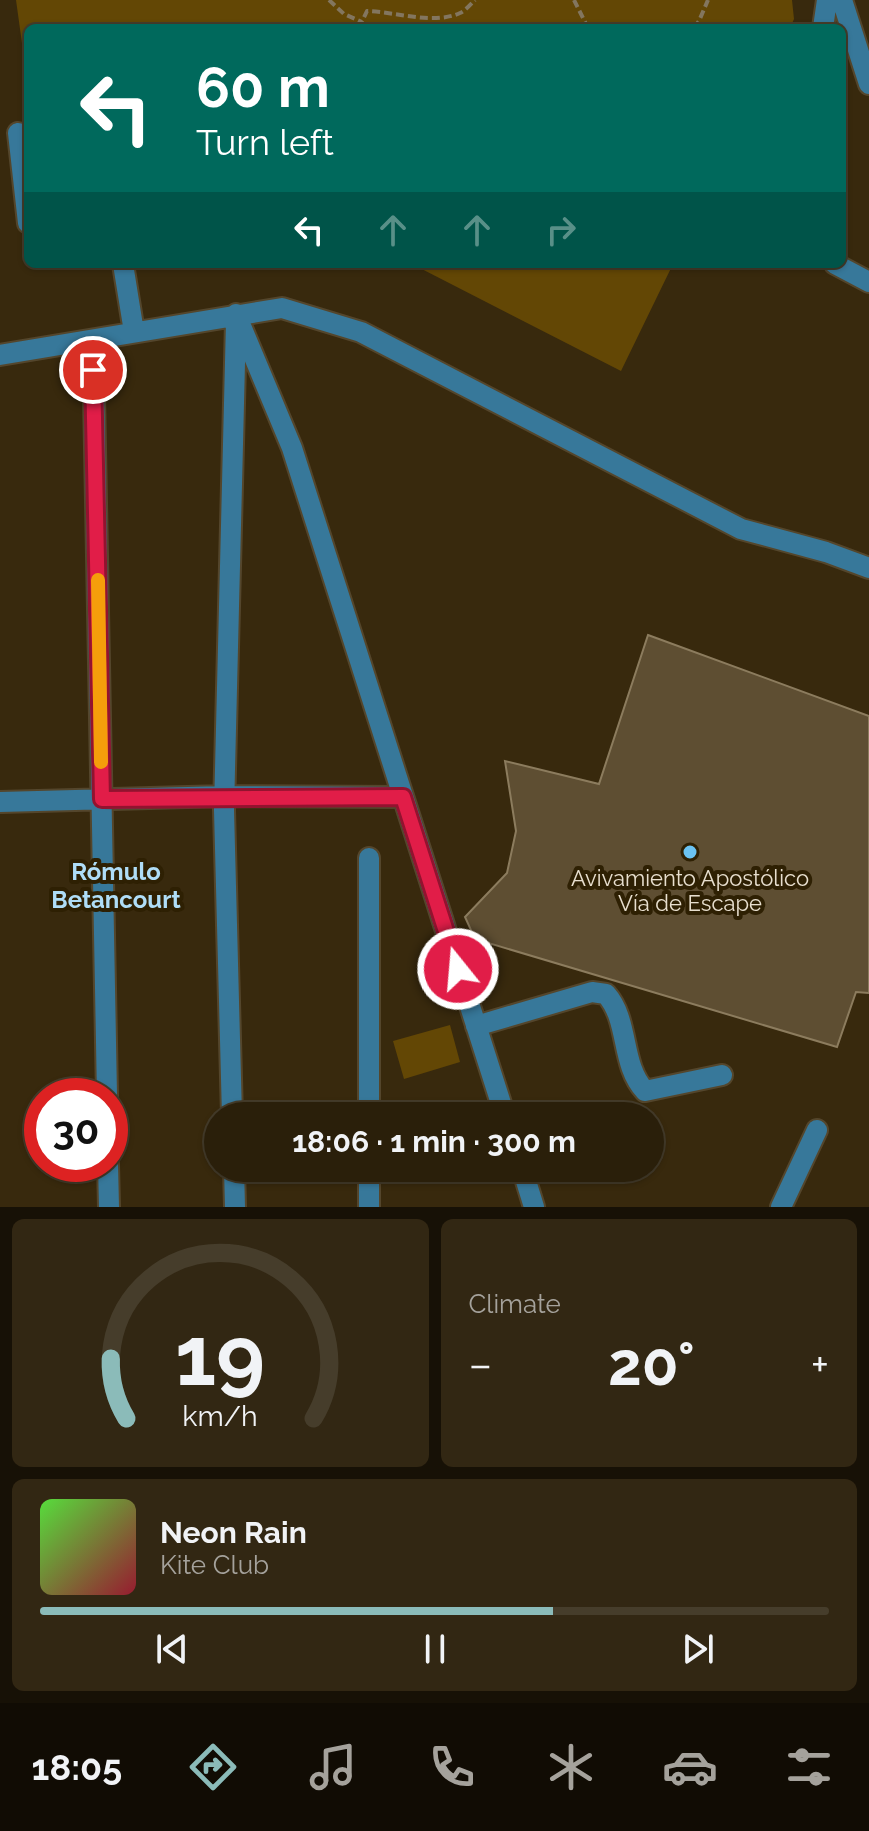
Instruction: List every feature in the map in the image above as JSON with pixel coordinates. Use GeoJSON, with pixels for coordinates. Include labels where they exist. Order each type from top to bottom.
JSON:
{"type":"FeatureCollection","features":[{"type":"Feature","properties":{"kind":"street"},"geometry":{"type":"LineString","coordinates":[[824,24],[827,0]]}},
{"type":"Feature","properties":{"kind":"street"},"geometry":{"type":"LineString","coordinates":[[842,0],[869,84]]}},
{"type":"Feature","properties":{"kind":"street"},"geometry":{"type":"LineString","coordinates":[[18,133],[24,187]]}},
{"type":"Feature","properties":{"kind":"street"},"geometry":{"type":"LineString","coordinates":[[124,268],[134,332]]}},
{"type":"Feature","properties":{"kind":"street"},"geometry":{"type":"LineString","coordinates":[[843,268],[869,282]]}},
{"type":"Feature","properties":{"kind":"street"},"geometry":{"type":"LineString","coordinates":[[0,355],[282,308],[361,332],[741,529],[826,552],[869,568]]}},
{"type":"Feature","properties":{"kind":"street"},"geometry":{"type":"LineString","coordinates":[[232,1102],[225,796],[236,314]]}},
{"type":"Feature","properties":{"kind":"street"},"geometry":{"type":"LineString","coordinates":[[236,314],[292,448],[500,1102]]}},
{"type":"Feature","properties":{"kind":"street"},"geometry":{"type":"LineString","coordinates":[[93,340],[107,1078]]}},
{"type":"Feature","properties":{"kind":"street"},"geometry":{"type":"LineString","coordinates":[[0,802],[225,796],[403,797]]}},
{"type":"Feature","properties":{"kind":"street"},"geometry":{"type":"LineString","coordinates":[[369,858],[369,1102]]}},
{"type":"Feature","properties":{"kind":"street"},"geometry":{"type":"LineString","coordinates":[[476,1026],[592,992],[606,994],[616,1006],[635,1080],[645,1091],[722,1075]]}},
{"type":"Feature","properties":{"kind":"street"},"geometry":{"type":"LineString","coordinates":[[781,1207],[817,1130]]}},
{"type":"Feature","properties":{"kind":"street"},"geometry":{"type":"LineString","coordinates":[[108,1182],[109,1207]]}},
{"type":"Feature","properties":{"kind":"street"},"geometry":{"type":"LineString","coordinates":[[234,1182],[235,1207]]}},
{"type":"Feature","properties":{"kind":"street"},"geometry":{"type":"LineString","coordinates":[[369,1182],[369,1207]]}},
{"type":"Feature","properties":{"kind":"street"},"geometry":{"type":"LineString","coordinates":[[526,1182],[534,1207]]}},
{"type":"Feature","properties":{"kind":"path"},"geometry":{"type":"LineString","coordinates":[[329,0],[359,24]]}},
{"type":"Feature","properties":{"kind":"path"},"geometry":{"type":"LineString","coordinates":[[361,24],[367,11],[423,18],[461,13],[475,0]]}},
{"type":"Feature","properties":{"kind":"path"},"geometry":{"type":"LineString","coordinates":[[574,0],[586,24]]}},
{"type":"Feature","properties":{"kind":"path"},"geometry":{"type":"LineString","coordinates":[[697,24],[708,0]]}},
{"type":"Feature","properties":{"kind":"shaded area"},"geometry":{"type":"Polygon","coordinates":[[[16,0],[792,0],[794,19],[792,24],[24,24],[24,58],[16,0]]]}},
{"type":"Feature","properties":{"kind":"shaded area"},"geometry":{"type":"Polygon","coordinates":[[[420,268],[671,268],[621,371],[420,268]]]}},
{"type":"Feature","properties":{"kind":"shaded area"},"geometry":{"type":"Polygon","coordinates":[[[450,1025],[460,1062],[404,1079],[393,1041],[450,1025]]]}},
{"type":"Feature","properties":{"kind":"building","name":"Avivamiento Apostólico Vía de Escape"},"geometry":{"type":"Polygon","coordinates":[[[648,635],[869,716],[869,993],[856,992],[837,1047],[475,939],[465,917],[507,873],[516,831],[505,761],[599,784],[648,635]]]}},
{"type":"Feature","properties":{"kind":"slow traffic"},"geometry":{"type":"LineString","coordinates":[[98,580],[101,762]]}},
{"type":"Feature","properties":{"kind":"place","name":"Avivamiento Apostólico Vía de Escape"},"geometry":{"type":"Point","coordinates":[690,852]}},
{"type":"Feature","properties":{"kind":"district","name":"Rómulo Betancourt"},"geometry":{"type":"Point","coordinates":[116,885]}},
{"type":"Feature","properties":{"kind":"route"},"geometry":{"type":"LineString","coordinates":[[93,370],[102,799],[403,797],[458,969]]}}]}
